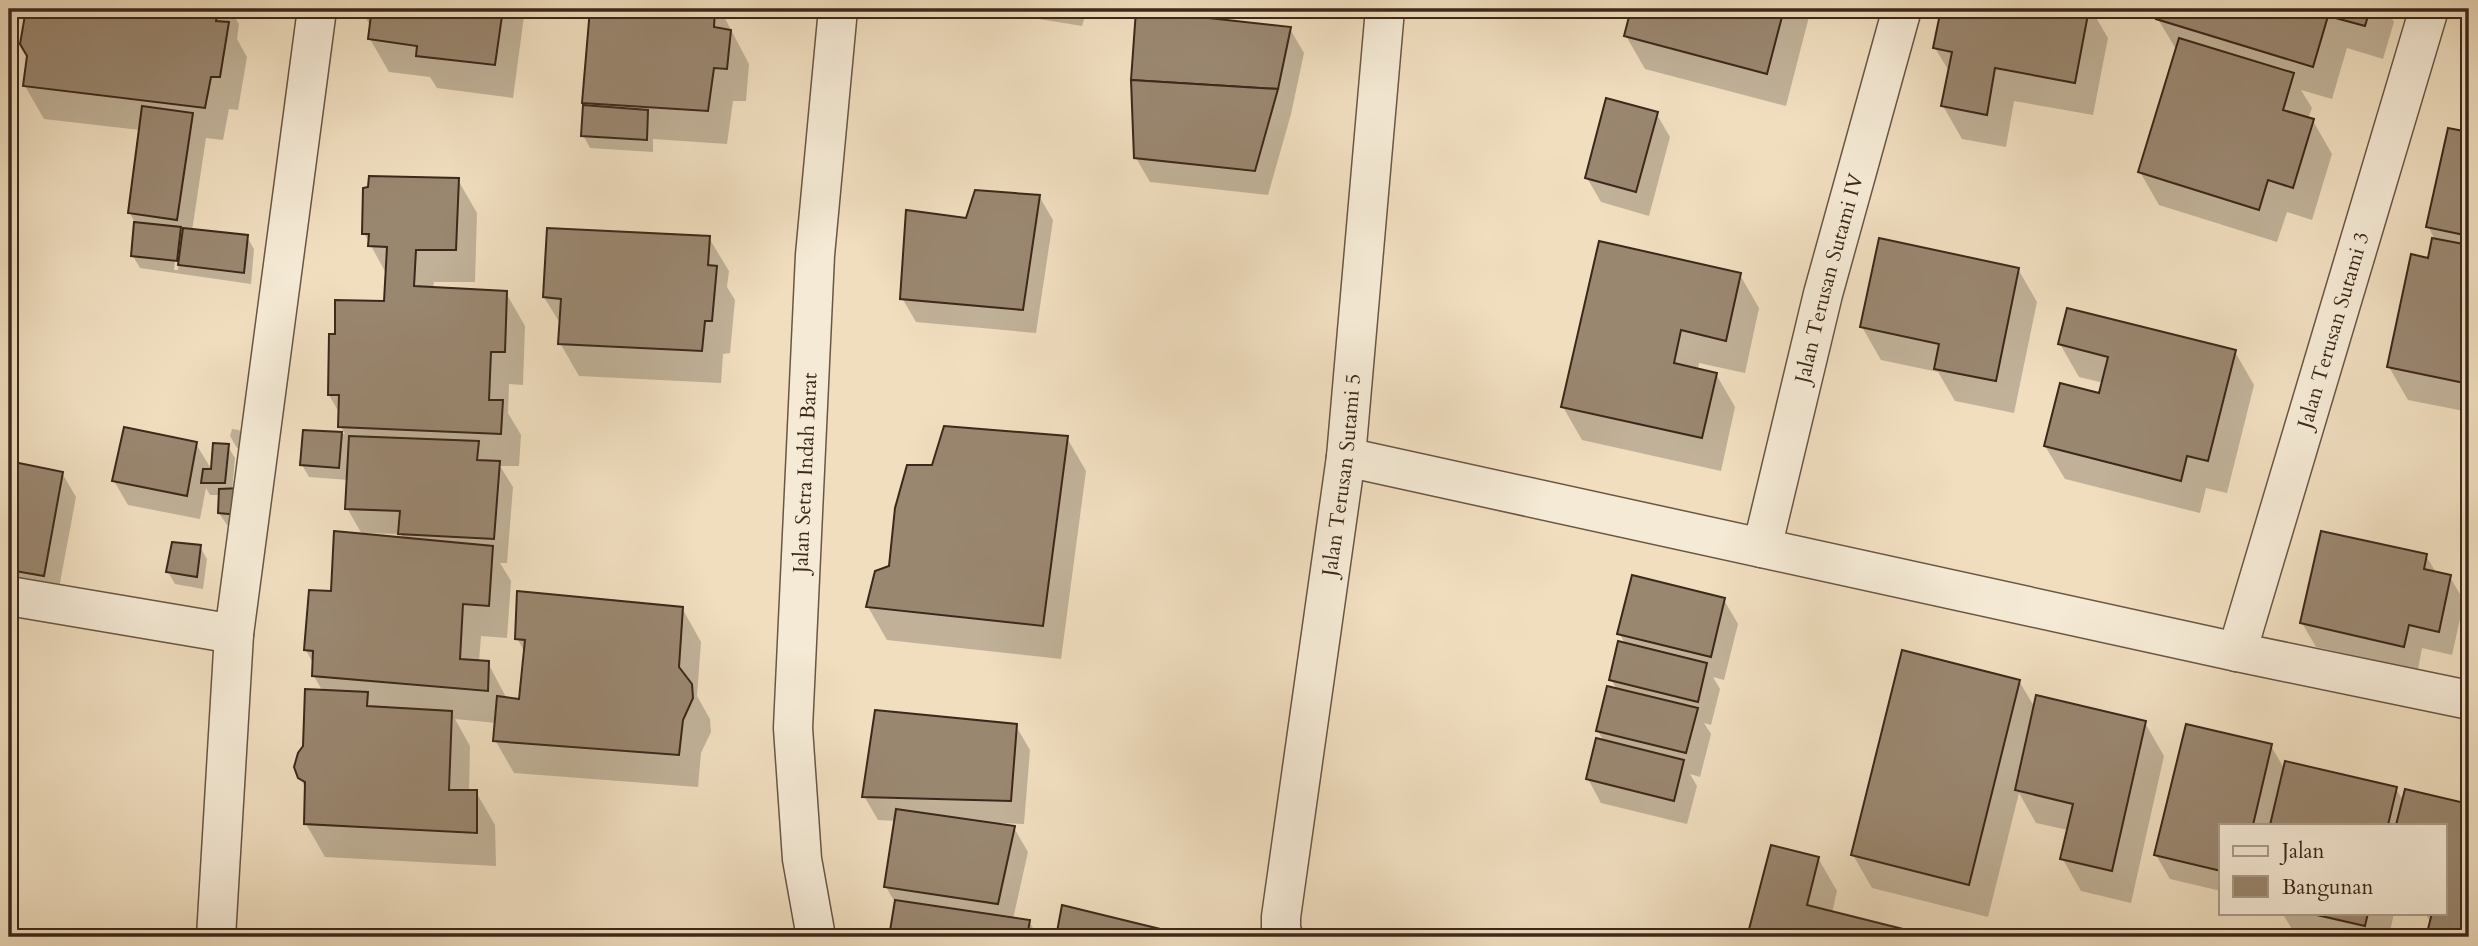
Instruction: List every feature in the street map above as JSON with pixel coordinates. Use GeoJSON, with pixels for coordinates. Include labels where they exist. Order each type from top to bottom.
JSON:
{"type":"FeatureCollection","features":[{"type":"Feature","properties":{"kind":"street"},"geometry":{"type":"LineString","coordinates":[[216,937],[234,634],[317,9]]}},
{"type":"Feature","properties":{"kind":"street","name":"Jalan Setra Indah Barat"},"geometry":{"type":"LineString","coordinates":[[816,937],[802,859],[793,728],[815,255],[838,9]]}},
{"type":"Feature","properties":{"kind":"street","name":"Jalan Terusan Sutami 5"},"geometry":{"type":"LineString","coordinates":[[1284,937],[1281,917],[1346,457],[1385,9]]}},
{"type":"Feature","properties":{"kind":"street","name":"Jalan Terusan Sutami IV"},"geometry":{"type":"LineString","coordinates":[[1762,548],[1823,294],[1902,9]]}},
{"type":"Feature","properties":{"kind":"street","name":"Jalan Terusan Sutami 3"},"geometry":{"type":"LineString","coordinates":[[2237,652],[2429,9]]}},
{"type":"Feature","properties":{"kind":"street"},"geometry":{"type":"LineString","coordinates":[[1346,457],[2237,652],[2469,700]]}},
{"type":"Feature","properties":{"kind":"street"},"geometry":{"type":"LineString","coordinates":[[9,596],[234,634]]}},
{"type":"Feature","properties":{"kind":"building"},"geometry":{"type":"Polygon","coordinates":[[[26,9],[218,9],[216,21],[229,22],[220,77],[211,77],[205,108],[23,86],[27,56],[20,44],[26,9]]]}},
{"type":"Feature","properties":{"kind":"building"},"geometry":{"type":"Polygon","coordinates":[[[362,9],[503,9],[495,65],[416,56],[417,46],[368,39],[371,15],[362,13],[362,9]]]}},
{"type":"Feature","properties":{"kind":"building"},"geometry":{"type":"Polygon","coordinates":[[[590,9],[715,9],[714,27],[731,30],[727,69],[714,68],[708,111],[582,103],[590,9]]]}},
{"type":"Feature","properties":{"kind":"building"},"geometry":{"type":"Polygon","coordinates":[[[1631,9],[1784,9],[1767,74],[1624,36],[1631,9]]]}},
{"type":"Feature","properties":{"kind":"building"},"geometry":{"type":"Polygon","coordinates":[[[1941,9],[2089,9],[2075,83],[1995,68],[1987,115],[1941,106],[1952,52],[1933,48],[1941,9]]]}},
{"type":"Feature","properties":{"kind":"building"},"geometry":{"type":"Polygon","coordinates":[[[2160,9],[2370,9],[2365,26],[2328,16],[2313,67],[2156,19],[2160,9]]]}},
{"type":"Feature","properties":{"kind":"building"},"geometry":{"type":"Polygon","coordinates":[[[1136,10],[1291,27],[1278,89],[1131,80],[1136,10]]]}},
{"type":"Feature","properties":{"kind":"building"},"geometry":{"type":"Polygon","coordinates":[[[2179,38],[2294,73],[2283,110],[2314,119],[2293,188],[2268,180],[2259,210],[2138,172],[2179,38]]]}},
{"type":"Feature","properties":{"kind":"building"},"geometry":{"type":"Polygon","coordinates":[[[1131,80],[1278,89],[1255,171],[1134,158],[1131,80]]]}},
{"type":"Feature","properties":{"kind":"building"},"geometry":{"type":"Polygon","coordinates":[[[1606,98],[1658,112],[1636,192],[1585,178],[1606,98]]]}},
{"type":"Feature","properties":{"kind":"building"},"geometry":{"type":"Polygon","coordinates":[[[583,105],[648,110],[647,140],[581,136],[583,105]]]}},
{"type":"Feature","properties":{"kind":"building"},"geometry":{"type":"Polygon","coordinates":[[[142,106],[193,113],[177,220],[128,213],[142,106]]]}},
{"type":"Feature","properties":{"kind":"building"},"geometry":{"type":"Polygon","coordinates":[[[2448,128],[2469,132],[2469,236],[2426,227],[2448,128]]]}},
{"type":"Feature","properties":{"kind":"building"},"geometry":{"type":"Polygon","coordinates":[[[369,176],[459,178],[456,250],[416,250],[414,286],[507,291],[505,352],[491,352],[489,400],[503,400],[501,434],[338,427],[339,395],[328,395],[329,334],[335,334],[335,300],[384,301],[387,247],[368,246],[369,234],[362,234],[363,188],[368,187],[369,176]]]}},
{"type":"Feature","properties":{"kind":"building"},"geometry":{"type":"Polygon","coordinates":[[[975,190],[1040,195],[1023,310],[900,299],[906,210],[966,218],[975,190]]]}},
{"type":"Feature","properties":{"kind":"building"},"geometry":{"type":"Polygon","coordinates":[[[134,222],[181,227],[177,261],[131,256],[134,222]]]}},
{"type":"Feature","properties":{"kind":"building"},"geometry":{"type":"Polygon","coordinates":[[[183,228],[248,235],[244,273],[178,265],[183,228]]]}},
{"type":"Feature","properties":{"kind":"building"},"geometry":{"type":"Polygon","coordinates":[[[547,228],[710,236],[708,265],[717,266],[712,321],[705,321],[702,351],[558,344],[561,299],[543,297],[547,228]]]}},
{"type":"Feature","properties":{"kind":"building"},"geometry":{"type":"Polygon","coordinates":[[[1879,238],[2019,268],[1996,381],[1934,369],[1939,344],[1860,327],[1879,238]]]}},
{"type":"Feature","properties":{"kind":"building"},"geometry":{"type":"Polygon","coordinates":[[[2432,238],[2469,245],[2469,384],[2387,367],[2411,254],[2428,258],[2432,238]]]}},
{"type":"Feature","properties":{"kind":"building"},"geometry":{"type":"Polygon","coordinates":[[[1599,241],[1741,273],[1726,341],[1681,330],[1674,363],[1717,373],[1702,438],[1561,407],[1599,241]]]}},
{"type":"Feature","properties":{"kind":"building"},"geometry":{"type":"Polygon","coordinates":[[[2067,308],[2236,350],[2208,461],[2187,456],[2181,481],[2044,446],[2060,383],[2099,393],[2108,357],[2058,344],[2067,308]]]}},
{"type":"Feature","properties":{"kind":"building"},"geometry":{"type":"Polygon","coordinates":[[[944,426],[1068,436],[1043,626],[866,607],[875,571],[889,566],[895,508],[907,465],[932,465],[944,426]]]}},
{"type":"Feature","properties":{"kind":"building"},"geometry":{"type":"Polygon","coordinates":[[[124,427],[197,442],[187,496],[112,481],[124,427]]]}},
{"type":"Feature","properties":{"kind":"building"},"geometry":{"type":"Polygon","coordinates":[[[303,430],[342,432],[339,468],[300,465],[303,430]]]}},
{"type":"Feature","properties":{"kind":"building"},"geometry":{"type":"Polygon","coordinates":[[[349,436],[479,441],[477,460],[500,461],[494,539],[398,534],[400,511],[345,509],[349,436]]]}},
{"type":"Feature","properties":{"kind":"building"},"geometry":{"type":"Polygon","coordinates":[[[213,443],[229,444],[225,483],[201,483],[203,469],[211,469],[213,443]]]}},
{"type":"Feature","properties":{"kind":"building"},"geometry":{"type":"Polygon","coordinates":[[[9,461],[63,472],[44,576],[9,570],[9,461]]]}},
{"type":"Feature","properties":{"kind":"building"},"geometry":{"type":"Polygon","coordinates":[[[241,488],[239,515],[218,513],[219,489],[241,488]]]}},
{"type":"Feature","properties":{"kind":"building"},"geometry":{"type":"Polygon","coordinates":[[[334,531],[493,546],[489,606],[463,604],[460,659],[489,661],[488,691],[312,676],[313,651],[304,650],[309,590],[331,591],[334,531]]]}},
{"type":"Feature","properties":{"kind":"building"},"geometry":{"type":"Polygon","coordinates":[[[2321,531],[2427,554],[2424,569],[2451,575],[2439,632],[2409,625],[2404,647],[2300,623],[2321,531]]]}},
{"type":"Feature","properties":{"kind":"building"},"geometry":{"type":"Polygon","coordinates":[[[172,542],[201,545],[197,577],[166,572],[172,542]]]}},
{"type":"Feature","properties":{"kind":"building"},"geometry":{"type":"Polygon","coordinates":[[[1632,575],[1725,598],[1711,657],[1617,634],[1632,575]]]}},
{"type":"Feature","properties":{"kind":"building"},"geometry":{"type":"Polygon","coordinates":[[[517,591],[683,607],[679,667],[692,684],[693,698],[683,720],[679,755],[493,741],[497,696],[519,699],[525,640],[515,639],[517,591]]]}},
{"type":"Feature","properties":{"kind":"building"},"geometry":{"type":"Polygon","coordinates":[[[1618,641],[1707,663],[1698,702],[1609,680],[1618,641]]]}},
{"type":"Feature","properties":{"kind":"building"},"geometry":{"type":"Polygon","coordinates":[[[1902,650],[2020,680],[1969,885],[1851,855],[1902,650]]]}},
{"type":"Feature","properties":{"kind":"building"},"geometry":{"type":"Polygon","coordinates":[[[1607,686],[1698,708],[1686,753],[1596,731],[1607,686]]]}},
{"type":"Feature","properties":{"kind":"building"},"geometry":{"type":"Polygon","coordinates":[[[305,689],[368,692],[367,706],[452,711],[449,790],[477,790],[477,833],[304,824],[305,782],[298,778],[294,767],[303,746],[305,689]]]}},
{"type":"Feature","properties":{"kind":"building"},"geometry":{"type":"Polygon","coordinates":[[[2036,695],[2146,721],[2112,871],[2060,859],[2073,804],[2015,790],[2036,695]]]}},
{"type":"Feature","properties":{"kind":"building"},"geometry":{"type":"Polygon","coordinates":[[[875,710],[1017,724],[1011,801],[862,797],[875,710]]]}},
{"type":"Feature","properties":{"kind":"building"},"geometry":{"type":"Polygon","coordinates":[[[2186,724],[2272,744],[2253,824],[2219,824],[2219,871],[2154,855],[2186,724]]]}},
{"type":"Feature","properties":{"kind":"building"},"geometry":{"type":"Polygon","coordinates":[[[1596,738],[1684,760],[1674,801],[1586,779],[1596,738]]]}},
{"type":"Feature","properties":{"kind":"building"},"geometry":{"type":"Polygon","coordinates":[[[2285,761],[2397,787],[2388,824],[2270,824],[2285,761]]]}},
{"type":"Feature","properties":{"kind":"building"},"geometry":{"type":"Polygon","coordinates":[[[2405,789],[2469,804],[2469,937],[2427,933],[2432,914],[2446,914],[2446,824],[2396,824],[2405,789]]]}},
{"type":"Feature","properties":{"kind":"building"},"geometry":{"type":"Polygon","coordinates":[[[896,809],[1015,826],[998,904],[884,887],[896,809]]]}},
{"type":"Feature","properties":{"kind":"building"},"geometry":{"type":"Polygon","coordinates":[[[1771,845],[1819,857],[1807,905],[1903,929],[1901,937],[1747,937],[1771,845]]]}},
{"type":"Feature","properties":{"kind":"building"},"geometry":{"type":"Polygon","coordinates":[[[895,900],[1030,920],[1027,937],[889,937],[895,900]]]}},
{"type":"Feature","properties":{"kind":"building"},"geometry":{"type":"Polygon","coordinates":[[[1062,905],[1189,936],[1056,937],[1062,905]]]}},
{"type":"Feature","properties":{"kind":"building"},"geometry":{"type":"Polygon","coordinates":[[[2312,914],[2368,914],[2365,926],[2312,914]]]}}]}
